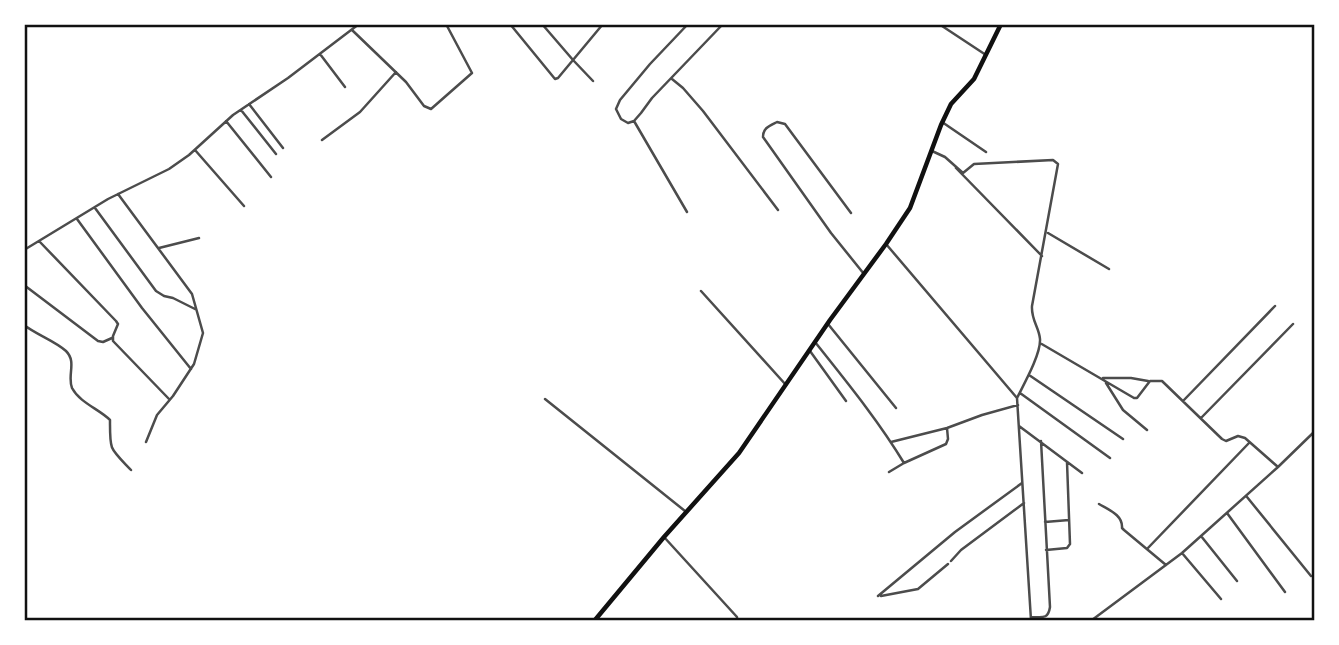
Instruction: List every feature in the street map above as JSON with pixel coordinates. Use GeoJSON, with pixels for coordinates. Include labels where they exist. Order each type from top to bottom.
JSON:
{"type":"FeatureCollection","features":[{"type":"Feature","properties":{"kind":"main road"},"geometry":{"type":"LineString","coordinates":[[595,621],[664,537],[739,453],[886,244],[910,208],[951,104],[974,79],[1001,24]]}},
{"type":"Feature","properties":{"kind":"street"},"geometry":{"type":"LineString","coordinates":[[24,250],[118,194],[169,169],[195,150],[226,121],[359,24]]}},
{"type":"Feature","properties":{"kind":"street"},"geometry":{"type":"LineString","coordinates":[[352,30],[396,72],[429,109],[469,77],[472,71],[446,24]]}},
{"type":"Feature","properties":{"kind":"street"},"geometry":{"type":"LineString","coordinates":[[510,24],[555,79],[603,24]]}},
{"type":"Feature","properties":{"kind":"street"},"geometry":{"type":"LineString","coordinates":[[542,24],[593,81]]}},
{"type":"Feature","properties":{"kind":"street"},"geometry":{"type":"LineString","coordinates":[[688,24],[620,100],[616,108],[621,119],[628,123],[634,121],[652,98],[723,24]]}},
{"type":"Feature","properties":{"kind":"street"},"geometry":{"type":"LineString","coordinates":[[939,24],[987,55]]}},
{"type":"Feature","properties":{"kind":"street"},"geometry":{"type":"LineString","coordinates":[[320,54],[345,87]]}},
{"type":"Feature","properties":{"kind":"street"},"geometry":{"type":"LineString","coordinates":[[322,140],[360,112],[396,72]]}},
{"type":"Feature","properties":{"kind":"street"},"geometry":{"type":"LineString","coordinates":[[671,79],[683,88],[703,111],[778,210]]}},
{"type":"Feature","properties":{"kind":"street"},"geometry":{"type":"LineString","coordinates":[[249,104],[283,148]]}},
{"type":"Feature","properties":{"kind":"street"},"geometry":{"type":"LineString","coordinates":[[241,110],[276,154]]}},
{"type":"Feature","properties":{"kind":"street"},"geometry":{"type":"LineString","coordinates":[[226,121],[271,177]]}},
{"type":"Feature","properties":{"kind":"street"},"geometry":{"type":"LineString","coordinates":[[634,121],[687,212]]}},
{"type":"Feature","properties":{"kind":"street"},"geometry":{"type":"LineString","coordinates":[[851,213],[785,124],[777,122],[765,129],[763,137],[831,233],[864,274]]}},
{"type":"Feature","properties":{"kind":"street"},"geometry":{"type":"LineString","coordinates":[[942,122],[986,152]]}},
{"type":"Feature","properties":{"kind":"street"},"geometry":{"type":"LineString","coordinates":[[195,150],[244,206]]}},
{"type":"Feature","properties":{"kind":"street"},"geometry":{"type":"LineString","coordinates":[[931,151],[945,157],[963,173],[974,164],[985,162],[1053,160],[1059,166],[1032,311],[1040,343],[1029,375],[1017,398]]}},
{"type":"Feature","properties":{"kind":"street"},"geometry":{"type":"LineString","coordinates":[[945,157],[1042,256]]}},
{"type":"Feature","properties":{"kind":"street"},"geometry":{"type":"LineString","coordinates":[[118,194],[192,293],[204,333],[191,369],[157,415],[146,442]]}},
{"type":"Feature","properties":{"kind":"street"},"geometry":{"type":"LineString","coordinates":[[94,208],[156,292],[196,309]]}},
{"type":"Feature","properties":{"kind":"street"},"geometry":{"type":"LineString","coordinates":[[77,219],[142,308],[191,369]]}},
{"type":"Feature","properties":{"kind":"street"},"geometry":{"type":"LineString","coordinates":[[1047,233],[1109,269]]}},
{"type":"Feature","properties":{"kind":"street"},"geometry":{"type":"LineString","coordinates":[[159,248],[200,238]]}},
{"type":"Feature","properties":{"kind":"street"},"geometry":{"type":"LineString","coordinates":[[39,241],[116,321],[118,324],[112,338],[114,343],[170,400]]}},
{"type":"Feature","properties":{"kind":"street"},"geometry":{"type":"LineString","coordinates":[[886,244],[1017,398],[1031,619],[1046,617],[1049,611],[1041,442]]}},
{"type":"Feature","properties":{"kind":"street"},"geometry":{"type":"LineString","coordinates":[[24,285],[99,341],[112,338]]}},
{"type":"Feature","properties":{"kind":"street"},"geometry":{"type":"LineString","coordinates":[[701,290],[786,385]]}},
{"type":"Feature","properties":{"kind":"street"},"geometry":{"type":"LineString","coordinates":[[1183,401],[1275,306]]}},
{"type":"Feature","properties":{"kind":"street"},"geometry":{"type":"LineString","coordinates":[[828,324],[895,408]]}},
{"type":"Feature","properties":{"kind":"street"},"geometry":{"type":"LineString","coordinates":[[1201,418],[1293,324]]}},
{"type":"Feature","properties":{"kind":"street"},"geometry":{"type":"LineString","coordinates":[[24,325],[63,348],[70,356],[73,389],[89,405],[109,418],[110,446],[131,470]]}},
{"type":"Feature","properties":{"kind":"street"},"geometry":{"type":"LineString","coordinates":[[815,342],[850,385],[904,463]]}},
{"type":"Feature","properties":{"kind":"street"},"geometry":{"type":"LineString","coordinates":[[1040,343],[1135,399],[1150,382]]}},
{"type":"Feature","properties":{"kind":"street"},"geometry":{"type":"LineString","coordinates":[[810,351],[846,401]]}},
{"type":"Feature","properties":{"kind":"street"},"geometry":{"type":"LineString","coordinates":[[1029,375],[1123,439]]}},
{"type":"Feature","properties":{"kind":"street"},"geometry":{"type":"LineString","coordinates":[[1099,378],[1162,381],[1224,440],[1241,436],[1279,467]]}},
{"type":"Feature","properties":{"kind":"street"},"geometry":{"type":"LineString","coordinates":[[1106,382],[1123,410],[1147,430]]}},
{"type":"Feature","properties":{"kind":"street"},"geometry":{"type":"LineString","coordinates":[[1020,393],[1110,458]]}},
{"type":"Feature","properties":{"kind":"street"},"geometry":{"type":"LineString","coordinates":[[545,399],[687,512]]}},
{"type":"Feature","properties":{"kind":"street"},"geometry":{"type":"LineString","coordinates":[[891,442],[947,428],[1018,405]]}},
{"type":"Feature","properties":{"kind":"street"},"geometry":{"type":"LineString","coordinates":[[1019,426],[1082,472]]}},
{"type":"Feature","properties":{"kind":"street"},"geometry":{"type":"LineString","coordinates":[[889,472],[946,443],[947,428]]}},
{"type":"Feature","properties":{"kind":"street"},"geometry":{"type":"LineString","coordinates":[[1093,621],[1182,553],[1279,467],[1314,432]]}},
{"type":"Feature","properties":{"kind":"street"},"geometry":{"type":"LineString","coordinates":[[1147,549],[1251,442]]}},
{"type":"Feature","properties":{"kind":"street"},"geometry":{"type":"LineString","coordinates":[[1046,551],[1069,547],[1067,461]]}},
{"type":"Feature","properties":{"kind":"street"},"geometry":{"type":"LineString","coordinates":[[1023,483],[955,532],[878,596],[918,589],[950,563],[961,550],[1024,503]]}},
{"type":"Feature","properties":{"kind":"street"},"geometry":{"type":"LineString","coordinates":[[1246,496],[1311,576]]}},
{"type":"Feature","properties":{"kind":"street"},"geometry":{"type":"LineString","coordinates":[[1099,504],[1120,517],[1122,528],[1166,565]]}},
{"type":"Feature","properties":{"kind":"street"},"geometry":{"type":"LineString","coordinates":[[1227,513],[1285,592]]}},
{"type":"Feature","properties":{"kind":"street"},"geometry":{"type":"LineString","coordinates":[[1045,522],[1069,520]]}},
{"type":"Feature","properties":{"kind":"street"},"geometry":{"type":"LineString","coordinates":[[1201,536],[1237,581]]}},
{"type":"Feature","properties":{"kind":"street"},"geometry":{"type":"LineString","coordinates":[[664,537],[737,617],[737,621]]}},
{"type":"Feature","properties":{"kind":"street"},"geometry":{"type":"LineString","coordinates":[[1182,553],[1221,599]]}}]}
